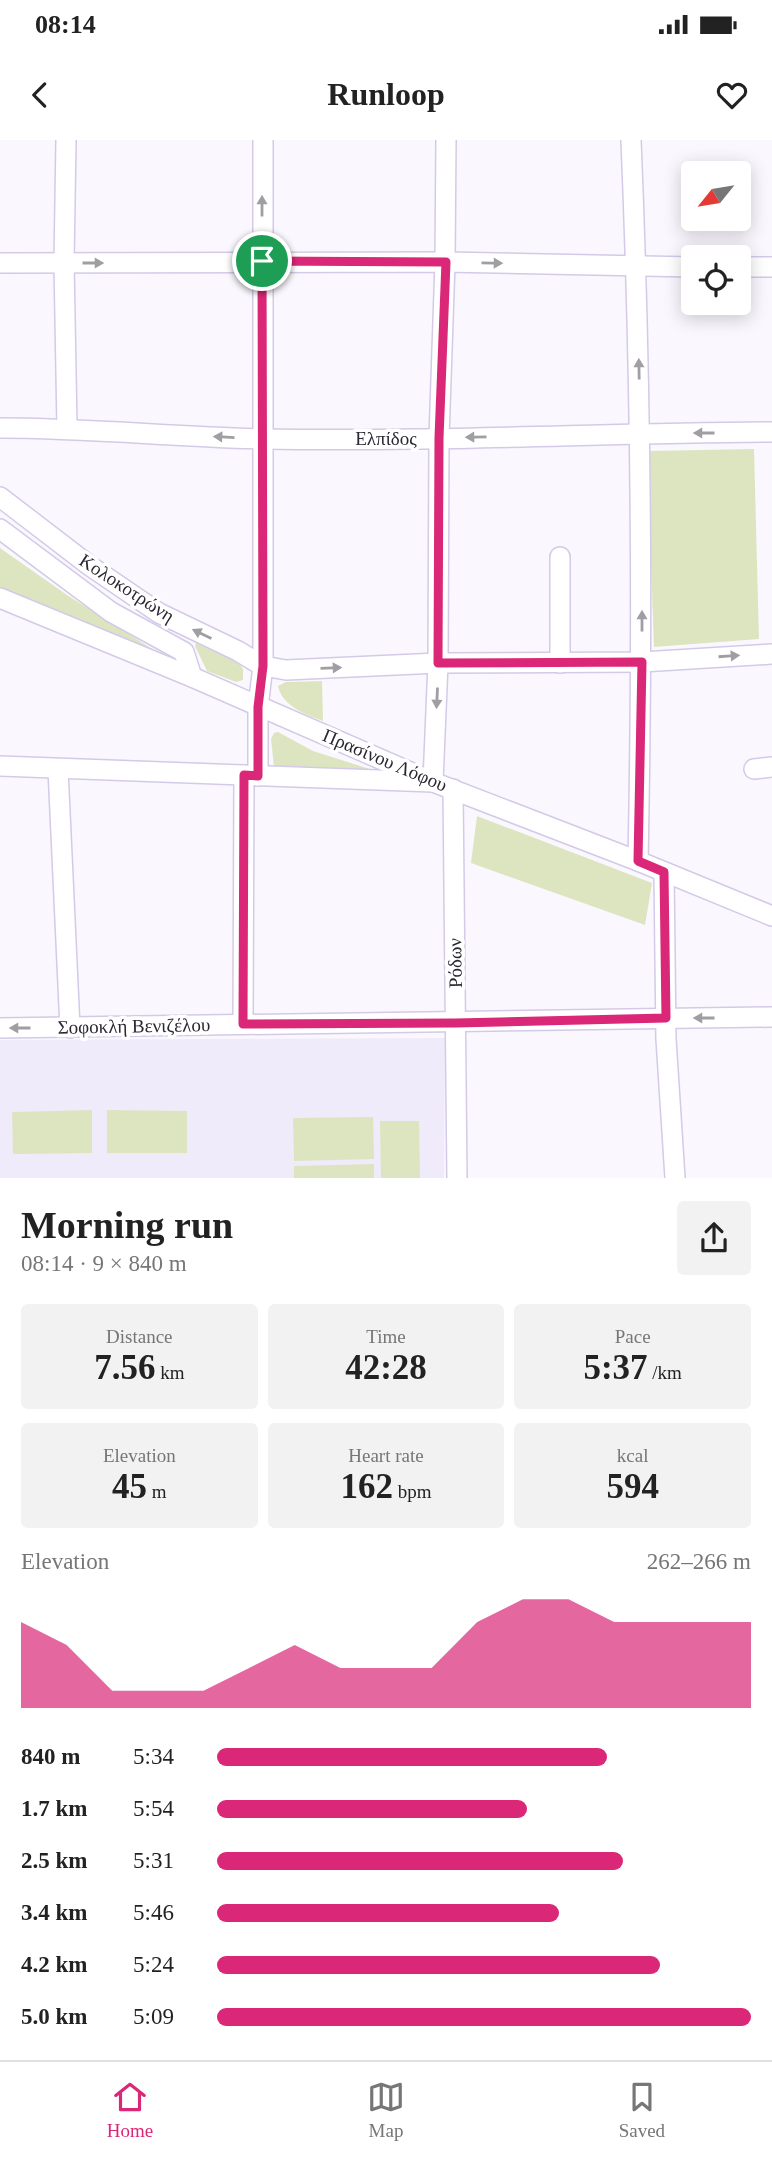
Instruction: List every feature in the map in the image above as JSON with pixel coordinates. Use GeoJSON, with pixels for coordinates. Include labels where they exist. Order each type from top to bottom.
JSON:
{"type":"FeatureCollection","features":[{"type":"Feature","properties":{"kind":"street"},"geometry":{"type":"LineString","coordinates":[[66,140],[64,263],[67,428]]}},
{"type":"Feature","properties":{"kind":"street"},"geometry":{"type":"LineString","coordinates":[[243,1024],[251,776],[263,666],[262,140]]}},
{"type":"Feature","properties":{"kind":"street"},"geometry":{"type":"LineString","coordinates":[[0,766],[433,782],[438,663],[439,438],[446,262],[446,140]]}},
{"type":"Feature","properties":{"kind":"street"},"geometry":{"type":"LineString","coordinates":[[631,140],[640,433],[642,662],[638,861]]}},
{"type":"Feature","properties":{"kind":"street"},"geometry":{"type":"LineString","coordinates":[[0,263],[446,262],[681,267]]}},
{"type":"Feature","properties":{"kind":"street"},"geometry":{"type":"LineString","coordinates":[[751,267],[772,267]]}},
{"type":"Feature","properties":{"kind":"street","name":"Ελπίδος"},"geometry":{"type":"LineString","coordinates":[[0,428],[67,428],[264,439],[772,432]]}},
{"type":"Feature","properties":{"kind":"street","name":"Κολοκοτρώνη"},"geometry":{"type":"LineString","coordinates":[[0,497],[90,566],[159,613],[263,666]]}},
{"type":"Feature","properties":{"kind":"street","name":"Κολοκοτρώνη"},"geometry":{"type":"LineString","coordinates":[[0,529],[111,612],[184,652],[192,677]]}},
{"type":"Feature","properties":{"kind":"street"},"geometry":{"type":"LineString","coordinates":[[560,557],[560,663]]}},
{"type":"Feature","properties":{"kind":"street","name":"Πρασίνου Λόφου"},"geometry":{"type":"LineString","coordinates":[[0,598],[192,677],[433,782],[772,916]]}},
{"type":"Feature","properties":{"kind":"street"},"geometry":{"type":"LineString","coordinates":[[263,666],[286,670],[438,663],[642,662],[772,654]]}},
{"type":"Feature","properties":{"kind":"street"},"geometry":{"type":"LineString","coordinates":[[58,769],[70,1028]]}},
{"type":"Feature","properties":{"kind":"street","name":"Ρόδων"},"geometry":{"type":"LineString","coordinates":[[453,789],[457,1178]]}},
{"type":"Feature","properties":{"kind":"street"},"geometry":{"type":"LineString","coordinates":[[664,872],[666,1018],[675,1178]]}},
{"type":"Feature","properties":{"kind":"street","name":"Σοφοκλή Βενιζέλου"},"geometry":{"type":"LineString","coordinates":[[0,1028],[772,1017]]}},
{"type":"Feature","properties":{"kind":"shaded area"},"geometry":{"type":"Polygon","coordinates":[[[445,1038],[444,1178],[0,1178],[0,1040],[445,1038]]]}},
{"type":"Feature","properties":{"kind":"green space"},"geometry":{"type":"Polygon","coordinates":[[[754,449],[759,639],[654,647],[647,451],[754,449]]]}},
{"type":"Feature","properties":{"kind":"green space"},"geometry":{"type":"Polygon","coordinates":[[[0,548],[67,595],[160,654],[0,588],[0,548]]]}},
{"type":"Feature","properties":{"kind":"green space"},"geometry":{"type":"Polygon","coordinates":[[[196,643],[237,661],[243,669],[243,680],[236,682],[207,671],[196,643]]]}},
{"type":"Feature","properties":{"kind":"green space"},"geometry":{"type":"Polygon","coordinates":[[[322,681],[323,721],[302,713],[290,704],[280,693],[278,686],[286,682],[322,681]]]}},
{"type":"Feature","properties":{"kind":"green space"},"geometry":{"type":"Polygon","coordinates":[[[278,732],[313,751],[376,771],[274,767],[271,739],[274,733],[278,732]]]}},
{"type":"Feature","properties":{"kind":"green space"},"geometry":{"type":"Polygon","coordinates":[[[477,816],[652,883],[645,925],[471,863],[477,816]]]}},
{"type":"Feature","properties":{"kind":"green space"},"geometry":{"type":"Polygon","coordinates":[[[92,1110],[92,1153],[13,1154],[12,1112],[92,1110]]]}},
{"type":"Feature","properties":{"kind":"green space"},"geometry":{"type":"Polygon","coordinates":[[[107,1110],[187,1111],[187,1153],[107,1153],[107,1110]]]}},
{"type":"Feature","properties":{"kind":"green space"},"geometry":{"type":"Polygon","coordinates":[[[373,1117],[374,1159],[294,1161],[293,1118],[373,1117]]]}},
{"type":"Feature","properties":{"kind":"green space"},"geometry":{"type":"Polygon","coordinates":[[[380,1121],[419,1121],[420,1178],[381,1178],[380,1121]]]}},
{"type":"Feature","properties":{"kind":"green space"},"geometry":{"type":"Polygon","coordinates":[[[374,1164],[374,1178],[294,1178],[294,1166],[374,1164]]]}},
{"type":"Feature","properties":{"kind":"route"},"geometry":{"type":"LineString","coordinates":[[262,261],[446,262],[439,438],[438,663],[642,662],[638,861],[664,872],[666,1018],[243,1024],[244,775],[258,776],[258,707],[263,666],[262,261]]}}]}
